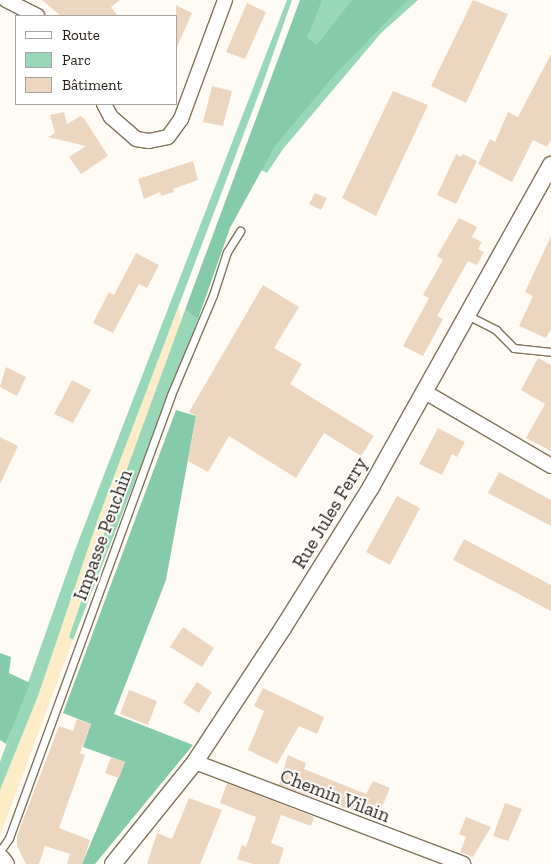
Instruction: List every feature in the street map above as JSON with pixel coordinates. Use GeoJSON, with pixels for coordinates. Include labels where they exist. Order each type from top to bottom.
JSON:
{"type":"FeatureCollection","features":[{"type":"Feature","properties":{"kind":"main road"},"geometry":{"type":"LineString","coordinates":[[0,858],[4,864]]}},
{"type":"Feature","properties":{"kind":"street"},"geometry":{"type":"LineString","coordinates":[[6,0],[35,15]]}},
{"type":"Feature","properties":{"kind":"street"},"geometry":{"type":"LineString","coordinates":[[105,105],[111,117],[136,139],[149,141],[168,137],[181,119],[225,0]]}},
{"type":"Feature","properties":{"kind":"street","name":"Rue Jules Ferry"},"geometry":{"type":"LineString","coordinates":[[113,864],[194,762],[360,504],[425,392],[466,315],[551,165]]}},
{"type":"Feature","properties":{"kind":"street"},"geometry":{"type":"LineString","coordinates":[[425,392],[551,466]]}},
{"type":"Feature","properties":{"kind":"street","name":"Chemin Vilain"},"geometry":{"type":"LineString","coordinates":[[194,762],[463,864]]}},
{"type":"Feature","properties":{"kind":"lane","name":"Impasse Peuchin"},"geometry":{"type":"LineString","coordinates":[[0,851],[9,838],[171,395],[213,295],[227,252],[240,231]]}},
{"type":"Feature","properties":{"kind":"lane"},"geometry":{"type":"LineString","coordinates":[[466,315],[496,330],[514,348],[551,352]]}},
{"type":"Feature","properties":{"kind":"shaded area"},"geometry":{"type":"Polygon","coordinates":[[[179,306],[181,325],[111,513],[69,636],[73,640],[0,836],[0,790],[38,696],[98,519],[179,306]]]}},
{"type":"Feature","properties":{"kind":"green space"},"geometry":{"type":"Polygon","coordinates":[[[287,0],[292,0],[263,83],[98,519],[38,696],[0,790],[0,762],[75,550],[287,0]]]}},
{"type":"Feature","properties":{"kind":"green space"},"geometry":{"type":"Polygon","coordinates":[[[300,0],[322,0],[307,38],[317,45],[352,0],[408,0],[336,73],[275,146],[230,228],[198,319],[185,310],[300,0]]]}},
{"type":"Feature","properties":{"kind":"green space"},"geometry":{"type":"Polygon","coordinates":[[[311,0],[418,0],[381,33],[283,149],[267,173],[252,165],[311,0]]]}},
{"type":"Feature","properties":{"kind":"green space"},"geometry":{"type":"Polygon","coordinates":[[[185,310],[198,319],[73,640],[69,637],[111,513],[185,310]]]}},
{"type":"Feature","properties":{"kind":"green space"},"geometry":{"type":"Polygon","coordinates":[[[176,410],[196,416],[166,580],[114,714],[193,745],[95,864],[82,864],[125,762],[83,747],[91,724],[63,713],[176,410]]]}},
{"type":"Feature","properties":{"kind":"green space"},"geometry":{"type":"Polygon","coordinates":[[[0,653],[11,657],[9,673],[30,683],[6,744],[0,740],[0,653]]]}},
{"type":"Feature","properties":{"kind":"building"},"geometry":{"type":"Polygon","coordinates":[[[42,0],[120,0],[111,7],[117,15],[60,15],[42,0]]]}},
{"type":"Feature","properties":{"kind":"building"},"geometry":{"type":"Polygon","coordinates":[[[473,0],[508,14],[466,103],[431,86],[473,0]]]}},
{"type":"Feature","properties":{"kind":"building"},"geometry":{"type":"Polygon","coordinates":[[[247,3],[266,12],[245,59],[226,52],[247,3]]]}},
{"type":"Feature","properties":{"kind":"building"},"geometry":{"type":"Polygon","coordinates":[[[176,5],[192,13],[178,44],[178,15],[176,15],[176,5]]]}},
{"type":"Feature","properties":{"kind":"building"},"geometry":{"type":"Polygon","coordinates":[[[551,54],[551,140],[547,147],[533,140],[512,182],[478,164],[490,139],[495,142],[508,112],[518,117],[551,54]]]}},
{"type":"Feature","properties":{"kind":"building"},"geometry":{"type":"Polygon","coordinates":[[[212,86],[232,91],[223,126],[203,122],[212,86]]]}},
{"type":"Feature","properties":{"kind":"building"},"geometry":{"type":"Polygon","coordinates":[[[393,91],[428,105],[376,216],[342,198],[393,91]]]}},
{"type":"Feature","properties":{"kind":"building"},"geometry":{"type":"Polygon","coordinates":[[[64,112],[67,124],[81,116],[85,120],[108,156],[81,174],[69,157],[86,146],[48,137],[55,133],[50,115],[64,112]]]}},
{"type":"Feature","properties":{"kind":"building"},"geometry":{"type":"Polygon","coordinates":[[[456,154],[461,157],[463,154],[477,161],[456,204],[437,195],[456,154]]]}},
{"type":"Feature","properties":{"kind":"building"},"geometry":{"type":"Polygon","coordinates":[[[193,161],[198,180],[173,189],[174,192],[161,196],[160,192],[144,199],[138,179],[193,161]]]}},
{"type":"Feature","properties":{"kind":"building"},"geometry":{"type":"Polygon","coordinates":[[[315,193],[327,198],[321,210],[309,204],[315,193]]]}},
{"type":"Feature","properties":{"kind":"building"},"geometry":{"type":"Polygon","coordinates":[[[459,218],[477,227],[472,237],[482,242],[478,249],[484,252],[477,265],[468,261],[437,316],[443,319],[423,356],[403,346],[429,298],[423,295],[443,260],[437,256],[459,218]]]}},
{"type":"Feature","properties":{"kind":"building"},"geometry":{"type":"Polygon","coordinates":[[[551,236],[551,329],[546,338],[519,326],[533,296],[525,292],[551,236]]]}},
{"type":"Feature","properties":{"kind":"building"},"geometry":{"type":"Polygon","coordinates":[[[136,253],[159,265],[147,288],[139,284],[113,333],[93,323],[109,292],[114,295],[136,253]]]}},
{"type":"Feature","properties":{"kind":"building"},"geometry":{"type":"Polygon","coordinates":[[[263,285],[299,307],[274,348],[302,364],[290,384],[374,436],[361,456],[324,433],[296,478],[229,436],[208,472],[188,461],[196,416],[189,412],[263,285]]]}},
{"type":"Feature","properties":{"kind":"building"},"geometry":{"type":"Polygon","coordinates":[[[538,358],[551,365],[551,451],[526,438],[545,404],[521,390],[538,358]]]}},
{"type":"Feature","properties":{"kind":"building"},"geometry":{"type":"Polygon","coordinates":[[[6,367],[26,377],[17,396],[0,387],[6,367]]]}},
{"type":"Feature","properties":{"kind":"building"},"geometry":{"type":"Polygon","coordinates":[[[72,380],[91,390],[73,423],[54,414],[72,380]]]}},
{"type":"Feature","properties":{"kind":"building"},"geometry":{"type":"Polygon","coordinates":[[[438,428],[465,442],[457,457],[452,454],[442,475],[419,464],[438,428]]]}},
{"type":"Feature","properties":{"kind":"building"},"geometry":{"type":"Polygon","coordinates":[[[0,437],[18,446],[0,484],[0,437]]]}},
{"type":"Feature","properties":{"kind":"building"},"geometry":{"type":"Polygon","coordinates":[[[499,472],[551,500],[551,526],[488,493],[499,472]]]}},
{"type":"Feature","properties":{"kind":"building"},"geometry":{"type":"Polygon","coordinates":[[[397,496],[420,508],[390,565],[366,552],[397,496]]]}},
{"type":"Feature","properties":{"kind":"building"},"geometry":{"type":"Polygon","coordinates":[[[464,539],[551,585],[551,611],[453,560],[464,539]]]}},
{"type":"Feature","properties":{"kind":"building"},"geometry":{"type":"Polygon","coordinates":[[[183,627],[214,648],[202,667],[170,647],[183,627]]]}},
{"type":"Feature","properties":{"kind":"building"},"geometry":{"type":"Polygon","coordinates":[[[197,682],[212,692],[199,713],[183,703],[197,682]]]}},
{"type":"Feature","properties":{"kind":"building"},"geometry":{"type":"Polygon","coordinates":[[[263,688],[324,717],[317,734],[299,726],[277,764],[248,750],[264,711],[254,706],[263,688]]]}},
{"type":"Feature","properties":{"kind":"building"},"geometry":{"type":"Polygon","coordinates":[[[129,690],[157,701],[148,725],[120,714],[129,690]]]}},
{"type":"Feature","properties":{"kind":"building"},"geometry":{"type":"Polygon","coordinates":[[[77,719],[91,724],[80,753],[85,755],[59,828],[90,840],[86,853],[82,864],[67,864],[70,854],[45,846],[39,864],[26,864],[17,846],[17,836],[59,726],[73,731],[77,719]]]}},
{"type":"Feature","properties":{"kind":"building"},"geometry":{"type":"Polygon","coordinates":[[[288,755],[306,763],[304,769],[366,794],[373,781],[390,788],[377,819],[279,785],[288,755]]]}},
{"type":"Feature","properties":{"kind":"building"},"geometry":{"type":"Polygon","coordinates":[[[111,757],[125,762],[119,778],[105,773],[111,757]]]}},
{"type":"Feature","properties":{"kind":"building"},"geometry":{"type":"Polygon","coordinates":[[[227,783],[314,817],[311,826],[281,815],[271,843],[284,848],[279,864],[253,864],[237,859],[242,845],[246,847],[256,817],[220,803],[227,783]]]}},
{"type":"Feature","properties":{"kind":"building"},"geometry":{"type":"Polygon","coordinates":[[[189,798],[222,810],[200,864],[147,864],[157,833],[172,839],[189,798]]]}},
{"type":"Feature","properties":{"kind":"building"},"geometry":{"type":"Polygon","coordinates":[[[505,803],[522,809],[508,841],[493,836],[505,803]]]}},
{"type":"Feature","properties":{"kind":"building"},"geometry":{"type":"Polygon","coordinates":[[[466,817],[491,827],[473,857],[460,852],[466,837],[459,834],[466,817]]]}}]}
